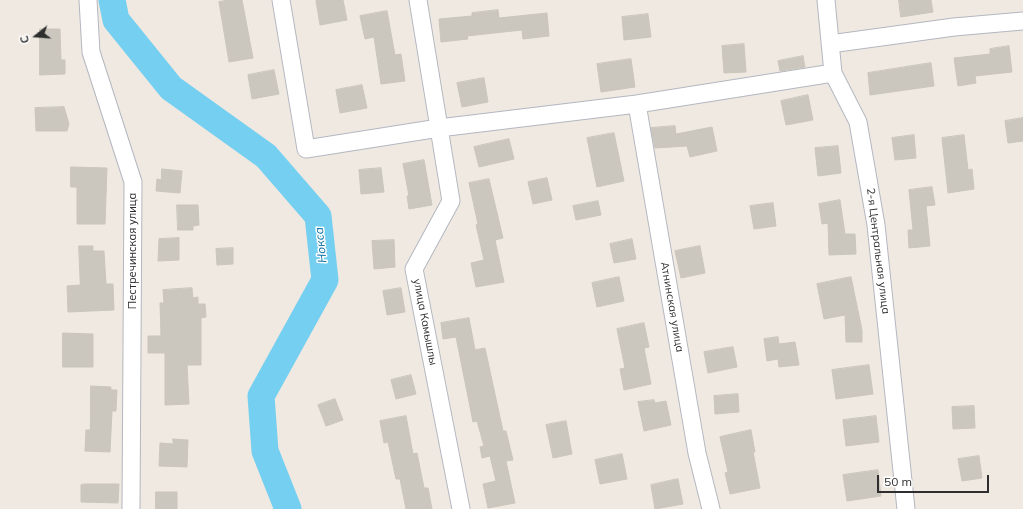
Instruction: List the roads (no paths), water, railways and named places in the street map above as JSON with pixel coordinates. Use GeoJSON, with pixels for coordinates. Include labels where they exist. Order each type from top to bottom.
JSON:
{"type":"FeatureCollection","features":[{"type":"Feature","properties":{"kind":"street","name":"Пестречинская улица"},"geometry":{"type":"LineString","coordinates":[[88,0],[91,52],[133,182],[131,509]]}},
{"type":"Feature","properties":{"kind":"street"},"geometry":{"type":"LineString","coordinates":[[281,0],[306,149],[439,128],[637,104],[832,73]]}},
{"type":"Feature","properties":{"kind":"street","name":"улица Камышлы"},"geometry":{"type":"LineString","coordinates":[[418,0],[451,201],[414,269],[461,509]]}},
{"type":"Feature","properties":{"kind":"street","name":"2-я Центральная улица"},"geometry":{"type":"LineString","coordinates":[[826,0],[832,73],[858,122],[874,210],[906,509]]}},
{"type":"Feature","properties":{"kind":"street"},"geometry":{"type":"LineString","coordinates":[[830,44],[954,27],[1023,21]]}},
{"type":"Feature","properties":{"kind":"street","name":"Атнинская улица"},"geometry":{"type":"LineString","coordinates":[[637,104],[697,453],[711,509]]}},
{"type":"Feature","properties":{"kind":"waterway","name":"Нокса"},"geometry":{"type":"LineString","coordinates":[[112,0],[116,20],[171,88],[266,156],[318,216],[325,280],[261,396],[265,451],[288,509]]}}]}
